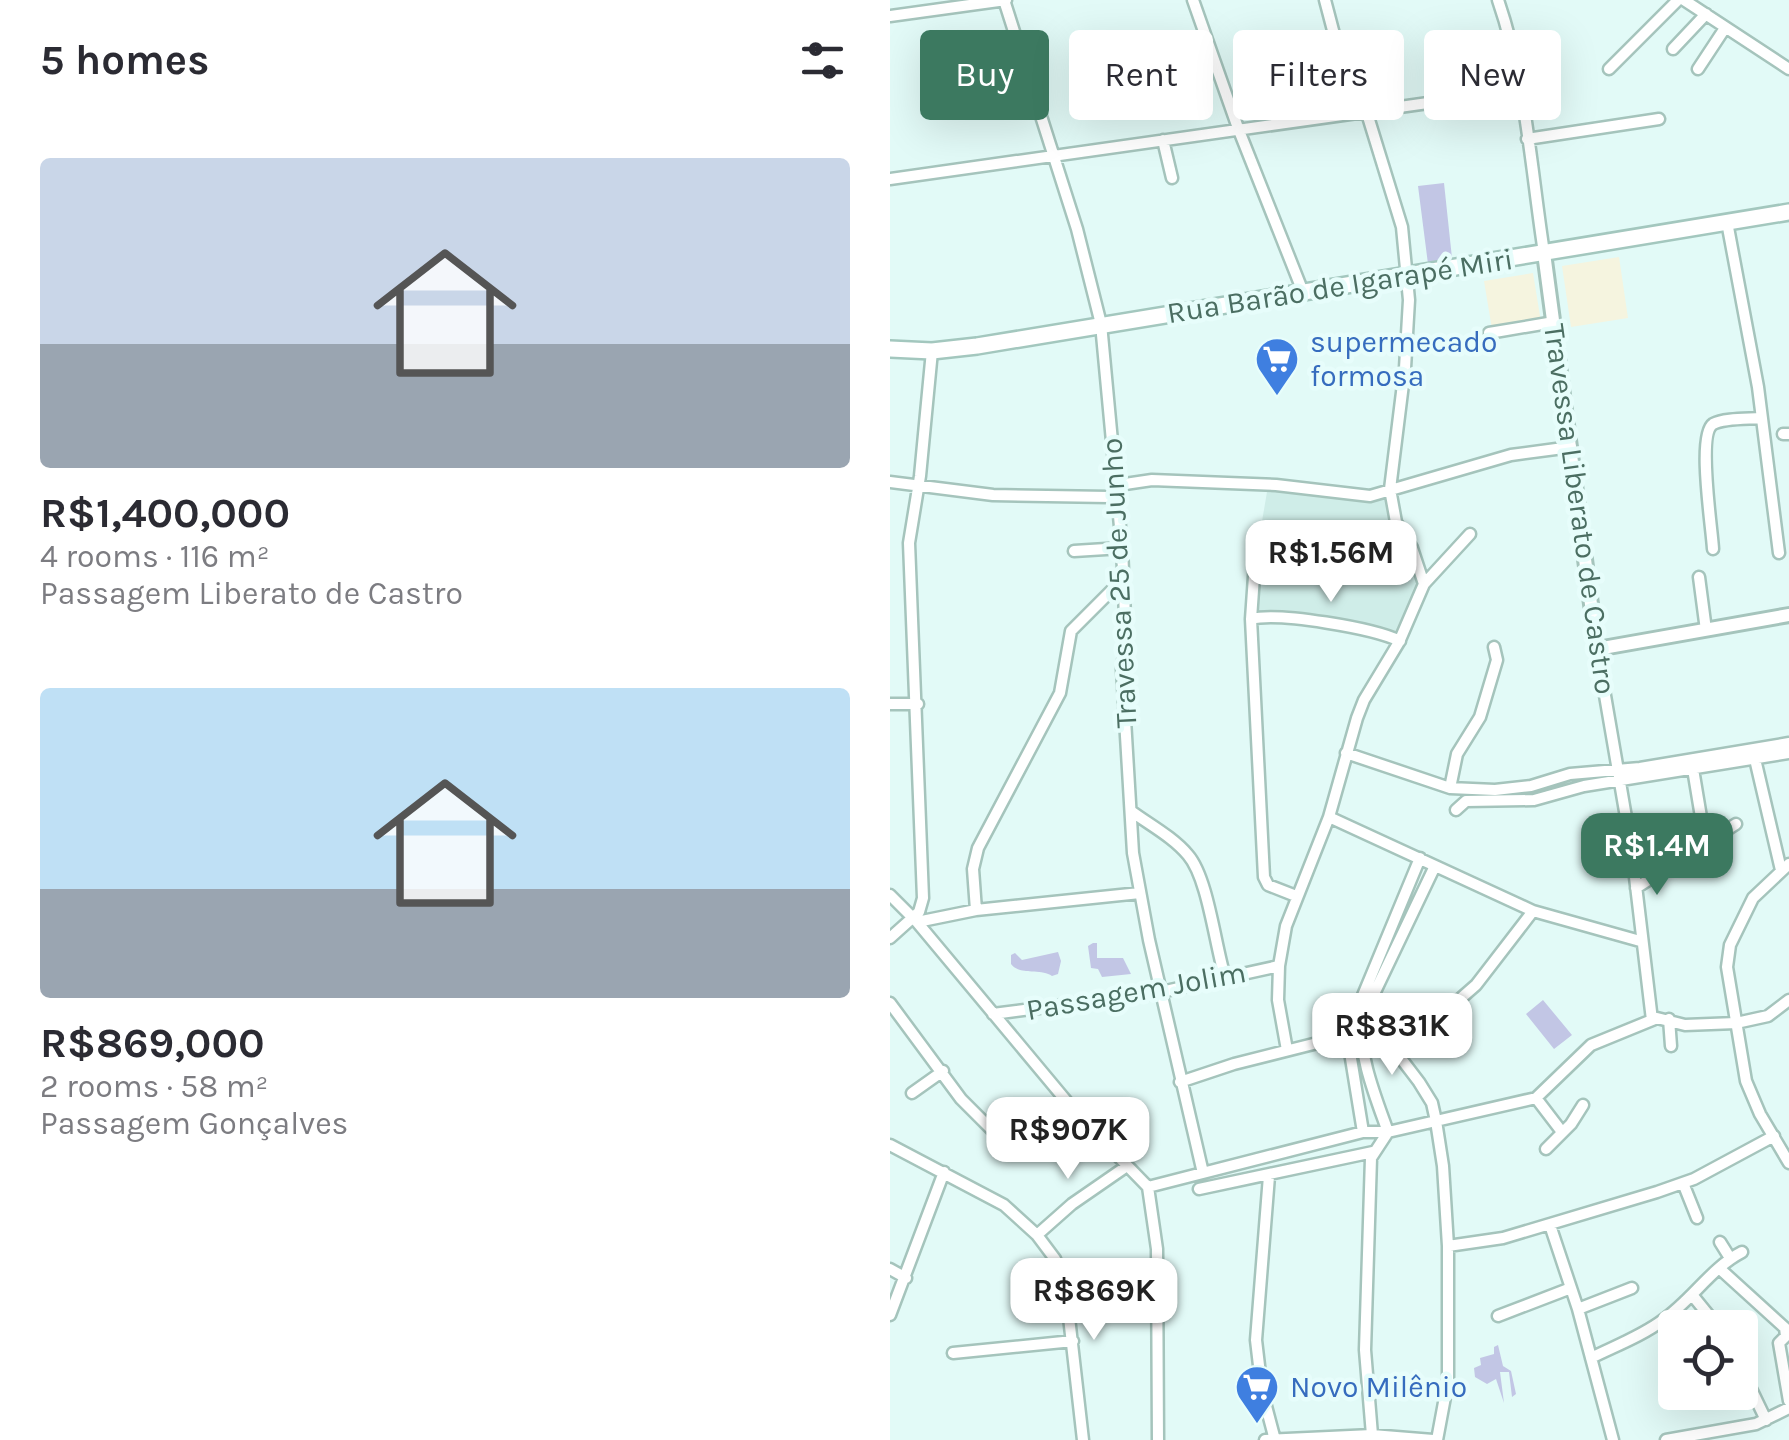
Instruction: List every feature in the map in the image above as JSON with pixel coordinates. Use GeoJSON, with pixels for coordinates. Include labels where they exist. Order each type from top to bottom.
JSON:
{"type":"FeatureCollection","features":[{"type":"Feature","properties":{"kind":"main road","name":"Rua Barão de Igarapé Miri"},"geometry":{"type":"LineString","coordinates":[[890,348],[932,351],[1789,212]]}},
{"type":"Feature","properties":{"kind":"street"},"geometry":{"type":"LineString","coordinates":[[890,16],[1005,0]]}},
{"type":"Feature","properties":{"kind":"street","name":"Travessa 25 de Junho"},"geometry":{"type":"LineString","coordinates":[[1005,0],[1078,229],[1101,324],[1124,578],[1126,640],[1122,670],[1133,853],[1203,1174]]}},
{"type":"Feature","properties":{"kind":"street"},"geometry":{"type":"LineString","coordinates":[[1193,0],[1238,128],[1303,292]]}},
{"type":"Feature","properties":{"kind":"street"},"geometry":{"type":"LineString","coordinates":[[1324,0],[1333,30]]}},
{"type":"Feature","properties":{"kind":"street","name":"Travessa Liberato de Castro"},"geometry":{"type":"LineString","coordinates":[[1498,0],[1507,30]]}},
{"type":"Feature","properties":{"kind":"street"},"geometry":{"type":"LineString","coordinates":[[1609,69],[1681,0],[1789,69]]}},
{"type":"Feature","properties":{"kind":"street"},"geometry":{"type":"LineString","coordinates":[[1673,49],[1706,14]]}},
{"type":"Feature","properties":{"kind":"street"},"geometry":{"type":"LineString","coordinates":[[1698,68],[1725,28]]}},
{"type":"Feature","properties":{"kind":"street"},"geometry":{"type":"LineString","coordinates":[[1527,139],[1659,119]]}},
{"type":"Feature","properties":{"kind":"street"},"geometry":{"type":"LineString","coordinates":[[890,179],[1317,120]]}},
{"type":"Feature","properties":{"kind":"street"},"geometry":{"type":"LineString","coordinates":[[1369,120],[1397,206],[1409,276],[1406,368],[1390,490],[1396,522],[1412,548],[1424,584]]}},
{"type":"Feature","properties":{"kind":"street","name":"Travessa Liberato de Castro"},"geometry":{"type":"LineString","coordinates":[[1524,120],[1652,1020]]}},
{"type":"Feature","properties":{"kind":"street"},"geometry":{"type":"LineString","coordinates":[[1163,140],[1172,178]]}},
{"type":"Feature","properties":{"kind":"street"},"geometry":{"type":"LineString","coordinates":[[1728,222],[1749,329],[1779,553]]}},
{"type":"Feature","properties":{"kind":"street"},"geometry":{"type":"LineString","coordinates":[[1489,333],[1554,322]]}},
{"type":"Feature","properties":{"kind":"street"},"geometry":{"type":"LineString","coordinates":[[915,921],[923,898],[910,542],[932,351]]}},
{"type":"Feature","properties":{"kind":"street"},"geometry":{"type":"LineString","coordinates":[[1714,549],[1705,448],[1708,429],[1716,423],[1760,418]]}},
{"type":"Feature","properties":{"kind":"street"},"geometry":{"type":"LineString","coordinates":[[890,482],[1045,498],[1109,498],[1125,484],[1152,480],[1276,485],[1370,496],[1512,456],[1571,447]]}},
{"type":"Feature","properties":{"kind":"street"},"geometry":{"type":"LineString","coordinates":[[1288,1050],[1278,1000],[1286,926],[1329,817],[1364,700],[1400,641],[1424,584],[1470,534]]}},
{"type":"Feature","properties":{"kind":"street"},"geometry":{"type":"LineString","coordinates":[[1074,551],[1122,548]]}},
{"type":"Feature","properties":{"kind":"street"},"geometry":{"type":"LineString","coordinates":[[1255,562],[1251,619],[1264,877],[1268,885],[1296,896]]}},
{"type":"Feature","properties":{"kind":"street"},"geometry":{"type":"LineString","coordinates":[[1699,577],[1706,630]]}},
{"type":"Feature","properties":{"kind":"street"},"geometry":{"type":"LineString","coordinates":[[976,910],[974,868],[978,848],[1060,693],[1071,630],[1124,578]]}},
{"type":"Feature","properties":{"kind":"street"},"geometry":{"type":"LineString","coordinates":[[1597,649],[1789,615]]}},
{"type":"Feature","properties":{"kind":"street"},"geometry":{"type":"LineString","coordinates":[[1251,619],[1266,617],[1329,625],[1400,641]]}},
{"type":"Feature","properties":{"kind":"street"},"geometry":{"type":"LineString","coordinates":[[1450,788],[1456,754],[1480,717],[1497,660],[1494,647]]}},
{"type":"Feature","properties":{"kind":"street"},"geometry":{"type":"LineString","coordinates":[[890,704],[918,704]]}},
{"type":"Feature","properties":{"kind":"street"},"geometry":{"type":"LineString","coordinates":[[1456,810],[1466,801],[1522,801],[1619,776],[1789,743]]}},
{"type":"Feature","properties":{"kind":"street"},"geometry":{"type":"LineString","coordinates":[[1346,753],[1450,788],[1495,790],[1531,786],[1570,774],[1619,776],[1693,769],[1789,753]]}},
{"type":"Feature","properties":{"kind":"street"},"geometry":{"type":"LineString","coordinates":[[1755,758],[1785,867],[1753,898],[1730,945],[1727,967],[1746,1081],[1789,1163]]}},
{"type":"Feature","properties":{"kind":"street"},"geometry":{"type":"LineString","coordinates":[[1693,769],[1705,842]]}},
{"type":"Feature","properties":{"kind":"street"},"geometry":{"type":"LineString","coordinates":[[1131,812],[1191,858],[1203,886],[1225,976]]}},
{"type":"Feature","properties":{"kind":"street"},"geometry":{"type":"LineString","coordinates":[[1329,817],[1533,911],[1640,941]]}},
{"type":"Feature","properties":{"kind":"street"},"geometry":{"type":"LineString","coordinates":[[1636,888],[1736,824]]}},
{"type":"Feature","properties":{"kind":"street"},"geometry":{"type":"LineString","coordinates":[[1363,1132],[1354,1034],[1428,862]]}},
{"type":"Feature","properties":{"kind":"street"},"geometry":{"type":"LineString","coordinates":[[890,938],[915,921],[976,910],[1140,893]]}},
{"type":"Feature","properties":{"kind":"street"},"geometry":{"type":"LineString","coordinates":[[890,895],[1078,1115],[1148,1187],[1157,1249],[1158,1440]]}},
{"type":"Feature","properties":{"kind":"street"},"geometry":{"type":"LineString","coordinates":[[1428,1027],[1476,985],[1533,911]]}},
{"type":"Feature","properties":{"kind":"street","name":"Passagem Jolim"},"geometry":{"type":"LineString","coordinates":[[993,1014],[1161,992],[1279,966]]}},
{"type":"Feature","properties":{"kind":"street"},"geometry":{"type":"LineString","coordinates":[[1148,1187],[1363,1132],[1388,1132],[1536,1098],[1591,1045],[1652,1020],[1668,1018],[1684,1025],[1736,1023],[1768,1016],[1789,1000]]}},
{"type":"Feature","properties":{"kind":"street"},"geometry":{"type":"LineString","coordinates":[[890,1003],[974,1114],[999,1137],[1002,1135],[1024,1152]]}},
{"type":"Feature","properties":{"kind":"street"},"geometry":{"type":"LineString","coordinates":[[1668,1018],[1671,1046]]}},
{"type":"Feature","properties":{"kind":"street"},"geometry":{"type":"LineString","coordinates":[[1354,1034],[1388,1132]]}},
{"type":"Feature","properties":{"kind":"street"},"geometry":{"type":"LineString","coordinates":[[1180,1082],[1354,1034],[1384,1041],[1395,1049],[1426,1093],[1436,1121],[1444,1166],[1448,1246],[1448,1381],[1435,1440],[1372,1435],[1265,1440]]}},
{"type":"Feature","properties":{"kind":"street"},"geometry":{"type":"LineString","coordinates":[[912,1093],[943,1072]]}},
{"type":"Feature","properties":{"kind":"street"},"geometry":{"type":"LineString","coordinates":[[1536,1098],[1562,1132]]}},
{"type":"Feature","properties":{"kind":"street"},"geometry":{"type":"LineString","coordinates":[[1546,1149],[1584,1105]]}},
{"type":"Feature","properties":{"kind":"street"},"geometry":{"type":"LineString","coordinates":[[1372,1435],[1365,1350],[1373,1152],[1388,1132]]}},
{"type":"Feature","properties":{"kind":"street"},"geometry":{"type":"LineString","coordinates":[[1448,1246],[1502,1238],[1684,1183],[1774,1136]]}},
{"type":"Feature","properties":{"kind":"street"},"geometry":{"type":"LineString","coordinates":[[890,1146],[1004,1205],[1037,1235],[1055,1259],[1066,1291],[1083,1440]]}},
{"type":"Feature","properties":{"kind":"street"},"geometry":{"type":"LineString","coordinates":[[1199,1189],[1373,1152]]}},
{"type":"Feature","properties":{"kind":"street"},"geometry":{"type":"LineString","coordinates":[[1037,1235],[1072,1204],[1126,1166]]}},
{"type":"Feature","properties":{"kind":"street"},"geometry":{"type":"LineString","coordinates":[[890,1315],[944,1172]]}},
{"type":"Feature","properties":{"kind":"street"},"geometry":{"type":"LineString","coordinates":[[1268,1176],[1256,1340],[1262,1392],[1275,1440]]}},
{"type":"Feature","properties":{"kind":"street"},"geometry":{"type":"LineString","coordinates":[[1684,1183],[1697,1218]]}},
{"type":"Feature","properties":{"kind":"street"},"geometry":{"type":"LineString","coordinates":[[1550,1225],[1578,1309],[1613,1440]]}},
{"type":"Feature","properties":{"kind":"street"},"geometry":{"type":"LineString","coordinates":[[1720,1242],[1730,1258]]}},
{"type":"Feature","properties":{"kind":"street"},"geometry":{"type":"LineString","coordinates":[[1591,1358],[1661,1322],[1730,1258],[1742,1252]]}},
{"type":"Feature","properties":{"kind":"street"},"geometry":{"type":"LineString","coordinates":[[1666,1440],[1766,1420],[1789,1404],[1778,1344],[1786,1336],[1785,1328],[1719,1268]]}},
{"type":"Feature","properties":{"kind":"street"},"geometry":{"type":"LineString","coordinates":[[890,1270],[906,1278]]}},
{"type":"Feature","properties":{"kind":"street"},"geometry":{"type":"LineString","coordinates":[[1498,1316],[1571,1288]]}},
{"type":"Feature","properties":{"kind":"street"},"geometry":{"type":"LineString","coordinates":[[1578,1309],[1632,1288]]}},
{"type":"Feature","properties":{"kind":"street"},"geometry":{"type":"LineString","coordinates":[[1696,1292],[1708,1310]]}},
{"type":"Feature","properties":{"kind":"street"},"geometry":{"type":"LineString","coordinates":[[952,1353],[1073,1341]]}},
{"type":"Feature","properties":{"kind":"street"},"geometry":{"type":"LineString","coordinates":[[1758,1403],[1766,1420]]}},
{"type":"Feature","properties":{"kind":"shaded area"},"geometry":{"type":"Polygon","coordinates":[[[1444,183],[1452,258],[1428,264],[1418,186],[1444,183]]]}},
{"type":"Feature","properties":{"kind":"shaded area"},"geometry":{"type":"Polygon","coordinates":[[[1619,257],[1628,318],[1571,327],[1562,266],[1619,257]]]}},
{"type":"Feature","properties":{"kind":"shaded area"},"geometry":{"type":"Polygon","coordinates":[[[1533,273],[1541,322],[1492,329],[1484,281],[1533,273]]]}},
{"type":"Feature","properties":{"kind":"shaded area"},"geometry":{"type":"Polygon","coordinates":[[[1268,486],[1331,496],[1390,489],[1423,580],[1400,638],[1252,614],[1268,486]]]}},
{"type":"Feature","properties":{"kind":"shaded area"},"geometry":{"type":"Polygon","coordinates":[[[1097,943],[1097,958],[1123,958],[1131,974],[1102,977],[1098,969],[1091,968],[1088,946],[1097,943]]]}},
{"type":"Feature","properties":{"kind":"shaded area"},"geometry":{"type":"Polygon","coordinates":[[[1058,952],[1058,974],[1052,976],[1020,970],[1011,964],[1011,955],[1015,953],[1022,960],[1058,952]]]}},
{"type":"Feature","properties":{"kind":"shaded area"},"geometry":{"type":"Polygon","coordinates":[[[1543,1000],[1572,1035],[1554,1049],[1526,1014],[1543,1000]]]}},
{"type":"Feature","properties":{"kind":"shaded area"},"geometry":{"type":"Polygon","coordinates":[[[1498,1345],[1503,1366],[1511,1371],[1516,1394],[1512,1397],[1509,1372],[1500,1372],[1504,1403],[1496,1379],[1487,1384],[1475,1377],[1474,1368],[1481,1365],[1480,1358],[1494,1354],[1498,1345]]]}},
{"type":"Feature","properties":{"kind":"place","name":"supermecado formosa"},"geometry":{"type":"Point","coordinates":[1277,397]}},
{"type":"Feature","properties":{"kind":"place","name":"Novo Milênio"},"geometry":{"type":"Point","coordinates":[1257,1425]}}]}
